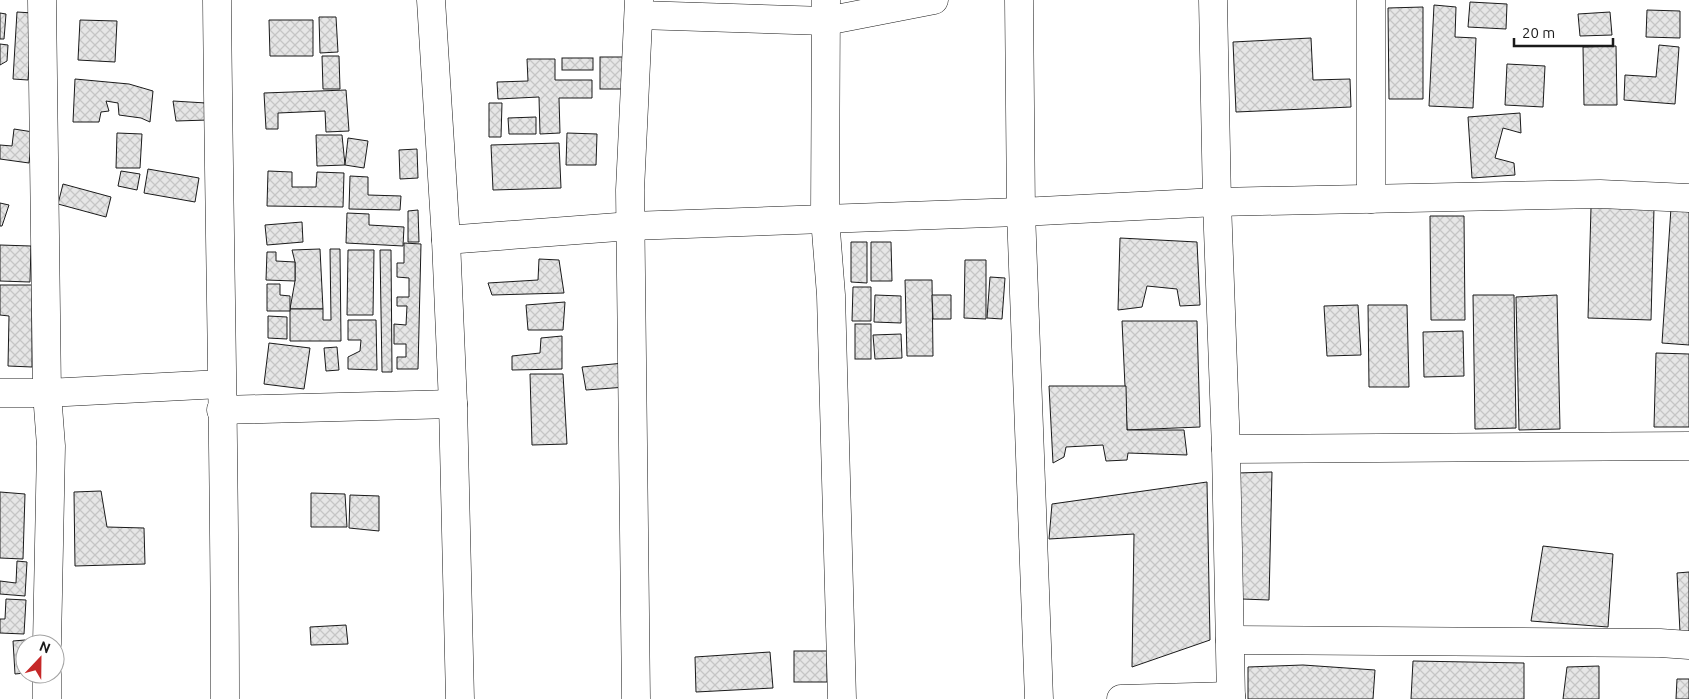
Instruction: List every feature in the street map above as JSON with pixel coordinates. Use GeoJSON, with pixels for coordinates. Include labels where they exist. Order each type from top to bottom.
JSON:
{"type":"FeatureCollection","features":[{"type":"Feature","properties":{"kind":"street"},"geometry":{"type":"LineString","coordinates":[[42,0],[47,393],[51,446],[48,634]]}},
{"type":"Feature","properties":{"kind":"street"},"geometry":{"type":"LineString","coordinates":[[217,0],[225,699]]}},
{"type":"Feature","properties":{"kind":"street"},"geometry":{"type":"LineString","coordinates":[[432,0],[446,240],[453,404],[460,699]]}},
{"type":"Feature","properties":{"kind":"street"},"geometry":{"type":"LineString","coordinates":[[636,699],[630,190],[639,7],[826,10],[934,0]]}},
{"type":"Feature","properties":{"kind":"street"},"geometry":{"type":"LineString","coordinates":[[1019,0],[1021,212],[1039,699]]}},
{"type":"Feature","properties":{"kind":"street"},"geometry":{"type":"LineString","coordinates":[[1121,699],[1231,698],[1213,0]]}},
{"type":"Feature","properties":{"kind":"street"},"geometry":{"type":"LineString","coordinates":[[1371,0],[1371,199]]}},
{"type":"Feature","properties":{"kind":"street"},"geometry":{"type":"LineString","coordinates":[[826,10],[825,218],[831,295],[842,699]]}},
{"type":"Feature","properties":{"kind":"street"},"geometry":{"type":"LineString","coordinates":[[446,240],[631,226],[1021,212],[1217,202],[1600,194],[1689,198]]}},
{"type":"Feature","properties":{"kind":"street"},"geometry":{"type":"LineString","coordinates":[[0,393],[47,393],[221,384]]}},
{"type":"Feature","properties":{"kind":"street"},"geometry":{"type":"LineString","coordinates":[[222,410],[453,404]]}},
{"type":"Feature","properties":{"kind":"street"},"geometry":{"type":"LineString","coordinates":[[1226,449],[1689,446]]}},
{"type":"Feature","properties":{"kind":"street"},"geometry":{"type":"LineString","coordinates":[[1230,640],[1660,643],[1689,645]]}},
{"type":"Feature","properties":{"kind":"street"},"geometry":{"type":"LineString","coordinates":[[46,699],[47,684]]}},
{"type":"Feature","properties":{"kind":"building"},"geometry":{"type":"Polygon","coordinates":[[[1470,2],[1507,4],[1506,29],[1468,27],[1470,2]]]}},
{"type":"Feature","properties":{"kind":"building"},"geometry":{"type":"Polygon","coordinates":[[[1434,5],[1456,7],[1455,37],[1476,38],[1473,108],[1429,106],[1434,5]]]}},
{"type":"Feature","properties":{"kind":"building"},"geometry":{"type":"Polygon","coordinates":[[[1423,7],[1423,99],[1389,99],[1388,8],[1423,7]]]}},
{"type":"Feature","properties":{"kind":"building"},"geometry":{"type":"Polygon","coordinates":[[[1647,10],[1680,11],[1680,38],[1646,37],[1647,10]]]}},
{"type":"Feature","properties":{"kind":"building"},"geometry":{"type":"Polygon","coordinates":[[[17,12],[33,13],[28,80],[13,79],[17,12]]]}},
{"type":"Feature","properties":{"kind":"building"},"geometry":{"type":"Polygon","coordinates":[[[1610,12],[1612,35],[1580,36],[1578,14],[1610,12]]]}},
{"type":"Feature","properties":{"kind":"building"},"geometry":{"type":"Polygon","coordinates":[[[0,13],[6,14],[4,39],[0,39],[0,13]]]}},
{"type":"Feature","properties":{"kind":"building"},"geometry":{"type":"Polygon","coordinates":[[[319,17],[336,17],[338,52],[320,53],[319,17]]]}},
{"type":"Feature","properties":{"kind":"building"},"geometry":{"type":"Polygon","coordinates":[[[80,20],[117,21],[115,62],[78,60],[80,20]]]}},
{"type":"Feature","properties":{"kind":"building"},"geometry":{"type":"Polygon","coordinates":[[[269,20],[313,20],[313,56],[270,56],[269,20]]]}},
{"type":"Feature","properties":{"kind":"building"},"geometry":{"type":"Polygon","coordinates":[[[1311,38],[1313,80],[1350,79],[1351,107],[1236,112],[1233,42],[1311,38]]]}},
{"type":"Feature","properties":{"kind":"building"},"geometry":{"type":"Polygon","coordinates":[[[0,44],[8,45],[7,61],[0,65],[0,44]]]}},
{"type":"Feature","properties":{"kind":"building"},"geometry":{"type":"Polygon","coordinates":[[[1659,45],[1679,47],[1675,104],[1624,100],[1625,75],[1656,77],[1659,45]]]}},
{"type":"Feature","properties":{"kind":"building"},"geometry":{"type":"Polygon","coordinates":[[[1616,46],[1617,105],[1584,105],[1583,47],[1616,46]]]}},
{"type":"Feature","properties":{"kind":"building"},"geometry":{"type":"Polygon","coordinates":[[[322,56],[339,56],[340,89],[323,89],[322,56]]]}},
{"type":"Feature","properties":{"kind":"building"},"geometry":{"type":"Polygon","coordinates":[[[600,57],[630,57],[630,89],[600,89],[600,57]]]}},
{"type":"Feature","properties":{"kind":"building"},"geometry":{"type":"Polygon","coordinates":[[[562,58],[593,58],[593,70],[562,70],[562,58]]]}},
{"type":"Feature","properties":{"kind":"building"},"geometry":{"type":"Polygon","coordinates":[[[527,59],[555,59],[555,80],[592,80],[592,98],[559,98],[560,133],[540,134],[539,97],[498,99],[497,82],[528,81],[527,59]]]}},
{"type":"Feature","properties":{"kind":"building"},"geometry":{"type":"Polygon","coordinates":[[[1507,64],[1545,66],[1543,107],[1505,105],[1507,64]]]}},
{"type":"Feature","properties":{"kind":"building"},"geometry":{"type":"Polygon","coordinates":[[[75,79],[129,84],[153,91],[150,122],[141,118],[119,115],[118,103],[106,101],[109,111],[101,112],[99,122],[73,122],[75,79]]]}},
{"type":"Feature","properties":{"kind":"building"},"geometry":{"type":"Polygon","coordinates":[[[346,90],[349,131],[326,132],[325,111],[278,113],[278,129],[266,129],[264,93],[346,90]]]}},
{"type":"Feature","properties":{"kind":"building"},"geometry":{"type":"Polygon","coordinates":[[[173,101],[206,103],[208,120],[176,121],[173,101]]]}},
{"type":"Feature","properties":{"kind":"building"},"geometry":{"type":"Polygon","coordinates":[[[489,103],[502,103],[501,137],[489,137],[489,103]]]}},
{"type":"Feature","properties":{"kind":"building"},"geometry":{"type":"Polygon","coordinates":[[[1520,113],[1521,133],[1503,128],[1495,158],[1514,163],[1515,175],[1472,178],[1468,117],[1520,113]]]}},
{"type":"Feature","properties":{"kind":"building"},"geometry":{"type":"Polygon","coordinates":[[[536,117],[536,134],[509,134],[508,118],[536,117]]]}},
{"type":"Feature","properties":{"kind":"building"},"geometry":{"type":"Polygon","coordinates":[[[14,129],[33,132],[29,163],[0,159],[0,145],[12,146],[14,129]]]}},
{"type":"Feature","properties":{"kind":"building"},"geometry":{"type":"Polygon","coordinates":[[[117,133],[142,134],[140,168],[116,168],[117,133]]]}},
{"type":"Feature","properties":{"kind":"building"},"geometry":{"type":"Polygon","coordinates":[[[567,133],[597,134],[596,165],[566,165],[567,133]]]}},
{"type":"Feature","properties":{"kind":"building"},"geometry":{"type":"Polygon","coordinates":[[[316,135],[342,135],[345,165],[317,166],[316,135]]]}},
{"type":"Feature","properties":{"kind":"building"},"geometry":{"type":"Polygon","coordinates":[[[348,138],[368,141],[364,168],[345,165],[348,138]]]}},
{"type":"Feature","properties":{"kind":"building"},"geometry":{"type":"Polygon","coordinates":[[[559,143],[561,188],[493,190],[491,145],[559,143]]]}},
{"type":"Feature","properties":{"kind":"building"},"geometry":{"type":"Polygon","coordinates":[[[417,149],[418,178],[400,179],[399,150],[417,149]]]}},
{"type":"Feature","properties":{"kind":"building"},"geometry":{"type":"Polygon","coordinates":[[[148,169],[199,178],[195,202],[144,193],[148,169]]]}},
{"type":"Feature","properties":{"kind":"building"},"geometry":{"type":"Polygon","coordinates":[[[121,171],[140,174],[137,190],[118,186],[121,171]]]}},
{"type":"Feature","properties":{"kind":"building"},"geometry":{"type":"Polygon","coordinates":[[[268,171],[292,172],[292,187],[316,187],[317,172],[344,173],[343,207],[267,206],[268,171]]]}},
{"type":"Feature","properties":{"kind":"building"},"geometry":{"type":"Polygon","coordinates":[[[350,176],[368,177],[368,195],[401,196],[400,210],[349,209],[350,176]]]}},
{"type":"Feature","properties":{"kind":"building"},"geometry":{"type":"Polygon","coordinates":[[[63,184],[111,197],[106,217],[58,204],[63,184]]]}},
{"type":"Feature","properties":{"kind":"building"},"geometry":{"type":"Polygon","coordinates":[[[0,203],[9,205],[2,226],[0,226],[0,203]]]}},
{"type":"Feature","properties":{"kind":"building"},"geometry":{"type":"Polygon","coordinates":[[[1591,207],[1654,208],[1651,320],[1588,318],[1591,207]]]}},
{"type":"Feature","properties":{"kind":"building"},"geometry":{"type":"Polygon","coordinates":[[[1671,208],[1689,209],[1689,345],[1662,343],[1671,208]]]}},
{"type":"Feature","properties":{"kind":"building"},"geometry":{"type":"Polygon","coordinates":[[[418,210],[419,242],[408,242],[408,211],[418,210]]]}},
{"type":"Feature","properties":{"kind":"building"},"geometry":{"type":"Polygon","coordinates":[[[347,213],[369,214],[369,225],[404,227],[403,246],[346,243],[347,213]]]}},
{"type":"Feature","properties":{"kind":"building"},"geometry":{"type":"Polygon","coordinates":[[[1430,216],[1464,216],[1465,320],[1431,320],[1430,216]]]}},
{"type":"Feature","properties":{"kind":"building"},"geometry":{"type":"Polygon","coordinates":[[[302,222],[303,242],[267,245],[265,225],[302,222]]]}},
{"type":"Feature","properties":{"kind":"building"},"geometry":{"type":"Polygon","coordinates":[[[1120,238],[1197,242],[1200,305],[1180,306],[1177,289],[1147,286],[1142,307],[1118,310],[1120,238]]]}},
{"type":"Feature","properties":{"kind":"building"},"geometry":{"type":"Polygon","coordinates":[[[851,242],[867,242],[867,283],[851,282],[851,242]]]}},
{"type":"Feature","properties":{"kind":"building"},"geometry":{"type":"Polygon","coordinates":[[[871,242],[891,242],[892,281],[871,281],[871,242]]]}},
{"type":"Feature","properties":{"kind":"building"},"geometry":{"type":"Polygon","coordinates":[[[404,243],[421,244],[418,369],[397,369],[397,357],[406,357],[406,344],[394,344],[394,324],[406,325],[407,306],[397,306],[397,297],[409,297],[409,278],[397,277],[397,263],[404,263],[404,243]]]}},
{"type":"Feature","properties":{"kind":"building"},"geometry":{"type":"Polygon","coordinates":[[[0,245],[31,246],[30,282],[0,281],[0,245]]]}},
{"type":"Feature","properties":{"kind":"building"},"geometry":{"type":"Polygon","coordinates":[[[320,249],[323,309],[290,309],[295,281],[295,262],[292,250],[320,249]]]}},
{"type":"Feature","properties":{"kind":"building"},"geometry":{"type":"Polygon","coordinates":[[[330,249],[340,249],[341,341],[290,341],[290,309],[323,309],[323,320],[331,320],[330,249]]]}},
{"type":"Feature","properties":{"kind":"building"},"geometry":{"type":"Polygon","coordinates":[[[348,250],[374,250],[373,315],[347,315],[348,250]]]}},
{"type":"Feature","properties":{"kind":"building"},"geometry":{"type":"Polygon","coordinates":[[[380,250],[391,250],[392,372],[382,372],[380,250]]]}},
{"type":"Feature","properties":{"kind":"building"},"geometry":{"type":"Polygon","coordinates":[[[267,252],[276,252],[276,261],[295,262],[295,281],[266,280],[267,252]]]}},
{"type":"Feature","properties":{"kind":"building"},"geometry":{"type":"Polygon","coordinates":[[[539,259],[559,260],[564,293],[492,295],[488,283],[538,280],[539,259]]]}},
{"type":"Feature","properties":{"kind":"building"},"geometry":{"type":"Polygon","coordinates":[[[965,260],[986,260],[986,319],[964,318],[965,260]]]}},
{"type":"Feature","properties":{"kind":"building"},"geometry":{"type":"Polygon","coordinates":[[[990,277],[1005,278],[1002,319],[987,318],[990,277]]]}},
{"type":"Feature","properties":{"kind":"building"},"geometry":{"type":"Polygon","coordinates":[[[905,280],[932,280],[933,356],[907,356],[905,280]]]}},
{"type":"Feature","properties":{"kind":"building"},"geometry":{"type":"Polygon","coordinates":[[[267,284],[280,284],[280,295],[290,296],[290,311],[267,311],[267,284]]]}},
{"type":"Feature","properties":{"kind":"building"},"geometry":{"type":"Polygon","coordinates":[[[0,285],[32,285],[32,367],[8,366],[9,316],[0,315],[0,285]]]}},
{"type":"Feature","properties":{"kind":"building"},"geometry":{"type":"Polygon","coordinates":[[[853,287],[871,287],[871,321],[852,321],[853,287]]]}},
{"type":"Feature","properties":{"kind":"building"},"geometry":{"type":"Polygon","coordinates":[[[875,295],[901,296],[901,323],[874,322],[875,295]]]}},
{"type":"Feature","properties":{"kind":"building"},"geometry":{"type":"Polygon","coordinates":[[[932,295],[951,295],[951,319],[933,319],[932,295]]]}},
{"type":"Feature","properties":{"kind":"building"},"geometry":{"type":"Polygon","coordinates":[[[1473,295],[1514,295],[1516,428],[1475,429],[1473,295]]]}},
{"type":"Feature","properties":{"kind":"building"},"geometry":{"type":"Polygon","coordinates":[[[1557,295],[1560,429],[1519,430],[1516,297],[1557,295]]]}},
{"type":"Feature","properties":{"kind":"building"},"geometry":{"type":"Polygon","coordinates":[[[565,302],[563,330],[528,330],[526,305],[565,302]]]}},
{"type":"Feature","properties":{"kind":"building"},"geometry":{"type":"Polygon","coordinates":[[[1358,305],[1361,355],[1327,356],[1324,306],[1358,305]]]}},
{"type":"Feature","properties":{"kind":"building"},"geometry":{"type":"Polygon","coordinates":[[[1368,305],[1407,305],[1409,387],[1369,387],[1368,305]]]}},
{"type":"Feature","properties":{"kind":"building"},"geometry":{"type":"Polygon","coordinates":[[[268,316],[287,317],[287,339],[268,338],[268,316]]]}},
{"type":"Feature","properties":{"kind":"building"},"geometry":{"type":"Polygon","coordinates":[[[348,320],[376,320],[377,370],[348,369],[348,357],[360,351],[361,340],[348,340],[348,320]]]}},
{"type":"Feature","properties":{"kind":"building"},"geometry":{"type":"Polygon","coordinates":[[[1122,321],[1197,321],[1200,427],[1127,430],[1122,321]]]}},
{"type":"Feature","properties":{"kind":"building"},"geometry":{"type":"Polygon","coordinates":[[[855,324],[871,324],[871,359],[855,359],[855,324]]]}},
{"type":"Feature","properties":{"kind":"building"},"geometry":{"type":"Polygon","coordinates":[[[1463,331],[1464,376],[1424,377],[1423,332],[1463,331]]]}},
{"type":"Feature","properties":{"kind":"building"},"geometry":{"type":"Polygon","coordinates":[[[901,334],[902,358],[875,359],[873,335],[901,334]]]}},
{"type":"Feature","properties":{"kind":"building"},"geometry":{"type":"Polygon","coordinates":[[[562,336],[562,369],[512,370],[512,356],[540,353],[541,338],[562,336]]]}},
{"type":"Feature","properties":{"kind":"building"},"geometry":{"type":"Polygon","coordinates":[[[269,343],[310,348],[304,389],[264,384],[269,343]]]}},
{"type":"Feature","properties":{"kind":"building"},"geometry":{"type":"Polygon","coordinates":[[[337,347],[339,370],[326,371],[324,348],[337,347]]]}},
{"type":"Feature","properties":{"kind":"building"},"geometry":{"type":"Polygon","coordinates":[[[1656,353],[1689,354],[1689,427],[1654,427],[1656,353]]]}},
{"type":"Feature","properties":{"kind":"building"},"geometry":{"type":"Polygon","coordinates":[[[624,363],[626,387],[586,390],[582,367],[624,363]]]}},
{"type":"Feature","properties":{"kind":"building"},"geometry":{"type":"Polygon","coordinates":[[[530,374],[563,374],[567,444],[532,445],[530,374]]]}},
{"type":"Feature","properties":{"kind":"building"},"geometry":{"type":"Polygon","coordinates":[[[1049,386],[1126,386],[1127,430],[1184,430],[1187,455],[1128,453],[1127,460],[1106,461],[1103,445],[1066,447],[1064,457],[1053,463],[1049,386]]]}},
{"type":"Feature","properties":{"kind":"building"},"geometry":{"type":"Polygon","coordinates":[[[1272,472],[1269,600],[1242,599],[1237,473],[1272,472]]]}},
{"type":"Feature","properties":{"kind":"building"},"geometry":{"type":"Polygon","coordinates":[[[1207,482],[1210,640],[1132,667],[1134,534],[1049,539],[1052,504],[1207,482]]]}},
{"type":"Feature","properties":{"kind":"building"},"geometry":{"type":"Polygon","coordinates":[[[101,491],[107,527],[144,528],[145,564],[75,566],[74,492],[101,491]]]}},
{"type":"Feature","properties":{"kind":"building"},"geometry":{"type":"Polygon","coordinates":[[[0,492],[25,494],[23,559],[0,558],[0,492]]]}},
{"type":"Feature","properties":{"kind":"building"},"geometry":{"type":"Polygon","coordinates":[[[311,493],[345,494],[347,527],[311,527],[311,493]]]}},
{"type":"Feature","properties":{"kind":"building"},"geometry":{"type":"Polygon","coordinates":[[[350,495],[379,496],[379,531],[349,528],[350,495]]]}},
{"type":"Feature","properties":{"kind":"building"},"geometry":{"type":"Polygon","coordinates":[[[1543,546],[1613,554],[1608,627],[1531,621],[1543,546]]]}},
{"type":"Feature","properties":{"kind":"building"},"geometry":{"type":"Polygon","coordinates":[[[17,561],[27,562],[25,596],[0,594],[0,581],[16,583],[17,561]]]}},
{"type":"Feature","properties":{"kind":"building"},"geometry":{"type":"Polygon","coordinates":[[[1689,572],[1689,633],[1680,632],[1677,573],[1689,572]]]}},
{"type":"Feature","properties":{"kind":"building"},"geometry":{"type":"Polygon","coordinates":[[[6,599],[26,600],[24,634],[0,633],[0,619],[5,619],[6,599]]]}},
{"type":"Feature","properties":{"kind":"building"},"geometry":{"type":"Polygon","coordinates":[[[346,625],[348,644],[311,645],[310,627],[346,625]]]}},
{"type":"Feature","properties":{"kind":"building"},"geometry":{"type":"Polygon","coordinates":[[[13,641],[15,641],[15,674],[13,641]]]}},
{"type":"Feature","properties":{"kind":"building"},"geometry":{"type":"Polygon","coordinates":[[[794,651],[827,651],[827,682],[794,682],[794,651]]]}},
{"type":"Feature","properties":{"kind":"building"},"geometry":{"type":"Polygon","coordinates":[[[770,652],[773,688],[696,692],[695,657],[770,652]]]}},
{"type":"Feature","properties":{"kind":"building"},"geometry":{"type":"Polygon","coordinates":[[[1413,661],[1524,663],[1524,699],[1411,699],[1413,661]]]}},
{"type":"Feature","properties":{"kind":"building"},"geometry":{"type":"Polygon","coordinates":[[[1303,665],[1375,670],[1373,699],[1248,699],[1248,667],[1303,665]]]}},
{"type":"Feature","properties":{"kind":"building"},"geometry":{"type":"Polygon","coordinates":[[[1599,666],[1599,699],[1563,699],[1567,667],[1599,666]]]}},
{"type":"Feature","properties":{"kind":"building"},"geometry":{"type":"Polygon","coordinates":[[[1677,679],[1689,679],[1689,699],[1676,699],[1677,679]]]}}]}
